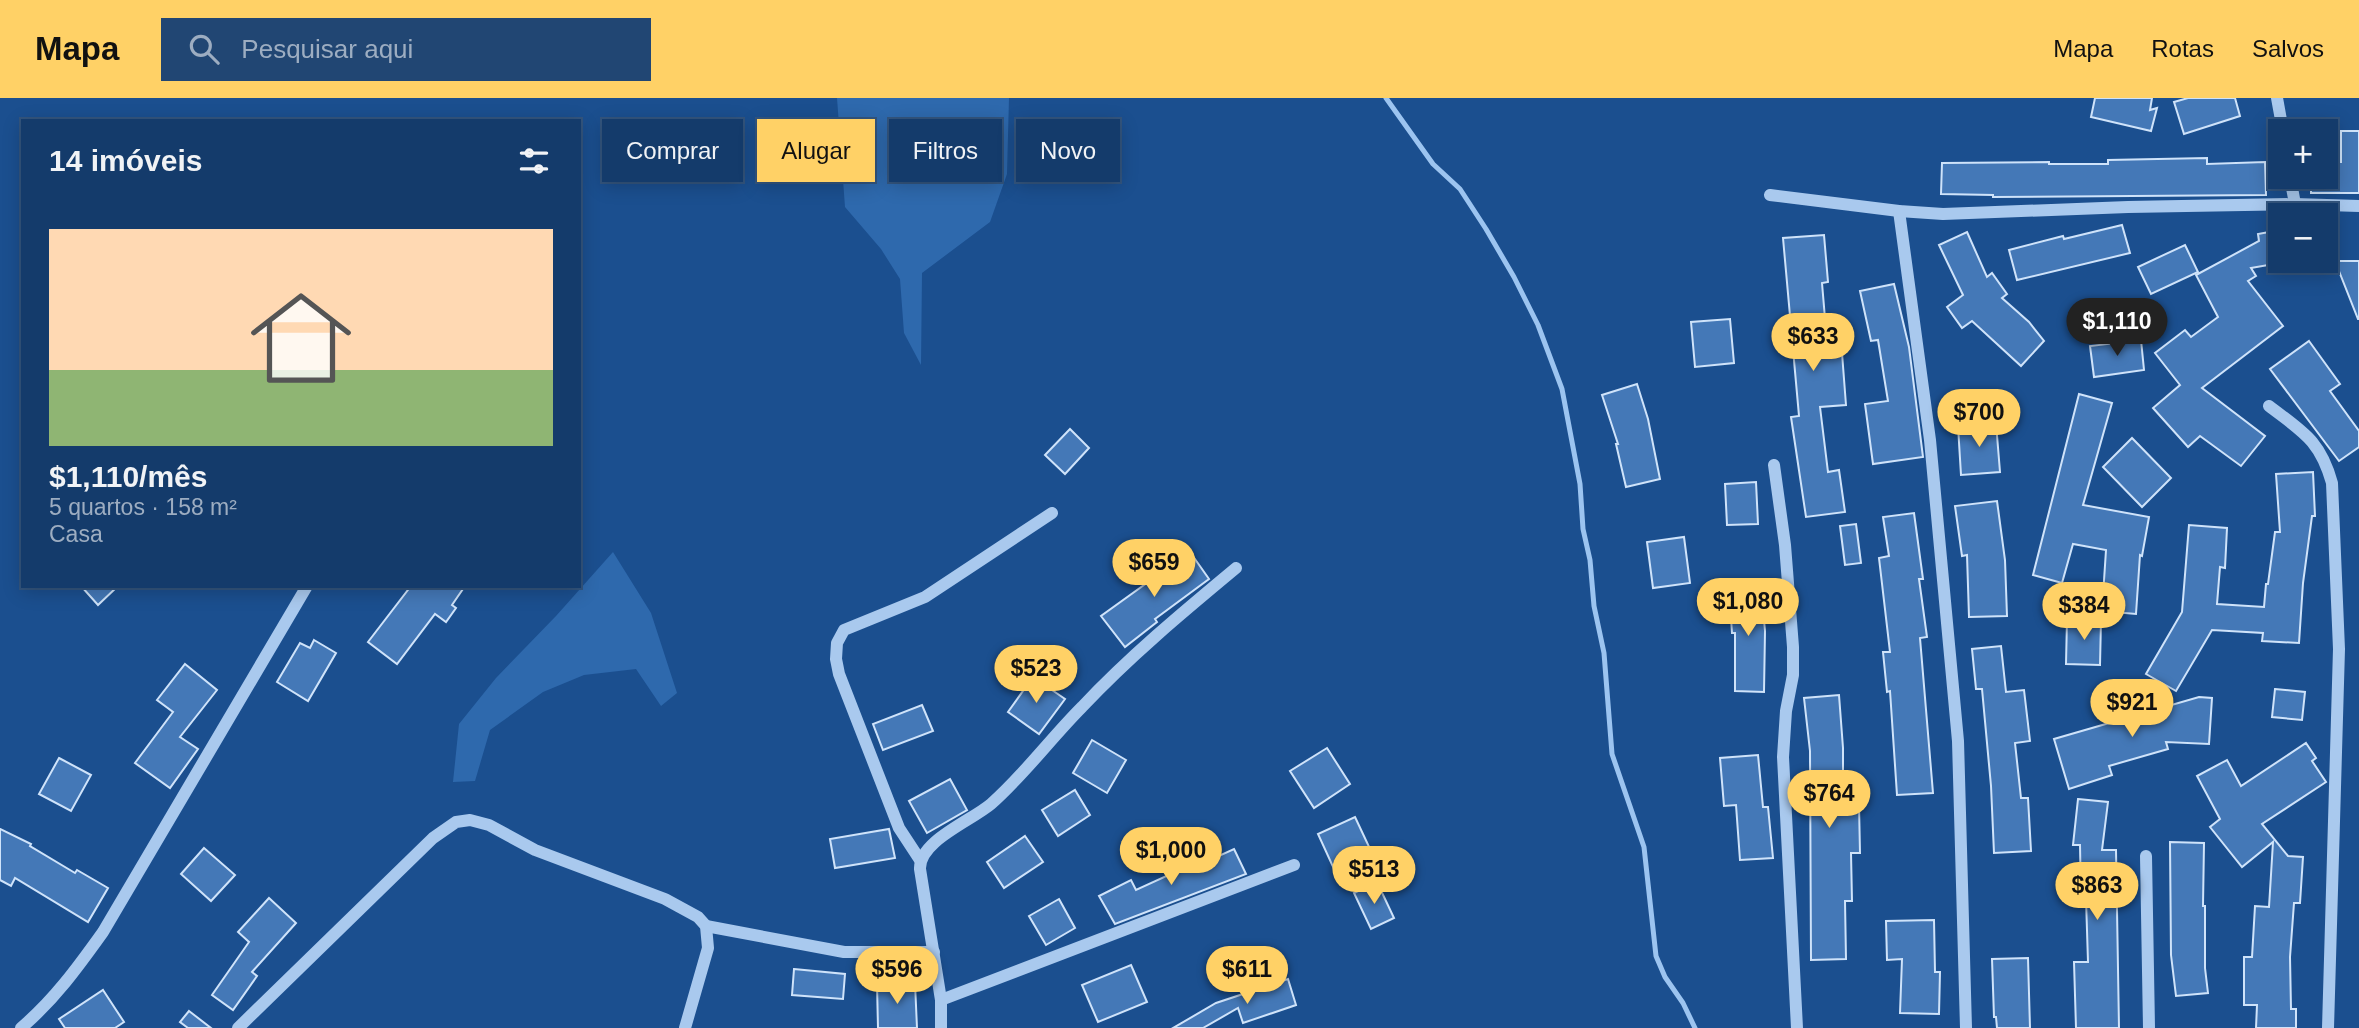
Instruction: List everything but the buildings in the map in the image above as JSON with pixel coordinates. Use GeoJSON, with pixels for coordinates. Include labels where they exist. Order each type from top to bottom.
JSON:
{"type":"FeatureCollection","features":[{"type":"Feature","properties":{"kind":"street"},"geometry":{"type":"LineString","coordinates":[[2277,98],[2281,119]]}},
{"type":"Feature","properties":{"kind":"street"},"geometry":{"type":"LineString","coordinates":[[1770,195],[1899,211],[1998,213],[2268,204]]}},
{"type":"Feature","properties":{"kind":"street"},"geometry":{"type":"LineString","coordinates":[[2338,205],[2359,206]]}},
{"type":"Feature","properties":{"kind":"street"},"geometry":{"type":"LineString","coordinates":[[1899,211],[1930,440],[1958,741],[1966,1028]]}},
{"type":"Feature","properties":{"kind":"street"},"geometry":{"type":"LineString","coordinates":[[2269,406],[2309,436],[2325,458],[2332,482],[2339,649],[2328,1028]]}},
{"type":"Feature","properties":{"kind":"street"},"geometry":{"type":"LineString","coordinates":[[1774,465],[1786,558],[1793,647],[1793,675],[1786,711],[1783,757],[1797,1028]]}},
{"type":"Feature","properties":{"kind":"street"},"geometry":{"type":"LineString","coordinates":[[941,1028],[941,1000],[920,860],[899,828],[839,674],[837,643],[844,630],[925,597],[1052,513]]}},
{"type":"Feature","properties":{"kind":"street"},"geometry":{"type":"LineString","coordinates":[[920,860],[935,841],[972,819],[992,803],[1083,705],[1154,637],[1236,568]]}},
{"type":"Feature","properties":{"kind":"street"},"geometry":{"type":"LineString","coordinates":[[22,1028],[49,1002],[103,932],[306,588]]}},
{"type":"Feature","properties":{"kind":"street"},"geometry":{"type":"LineString","coordinates":[[238,1028],[433,838],[456,822],[470,820],[489,825],[569,865],[665,899],[698,917],[706,926],[708,948],[685,1028]]}},
{"type":"Feature","properties":{"kind":"street"},"geometry":{"type":"LineString","coordinates":[[2146,856],[2149,1028]]}},
{"type":"Feature","properties":{"kind":"street"},"geometry":{"type":"LineString","coordinates":[[941,1000],[1294,865]]}},
{"type":"Feature","properties":{"kind":"street"},"geometry":{"type":"LineString","coordinates":[[706,926],[844,952],[934,952]]}},
{"type":"Feature","properties":{"kind":"shaded area"},"geometry":{"type":"Polygon","coordinates":[[[837,98],[1009,98],[1007,174],[990,222],[922,273],[921,365],[904,333],[900,279],[881,249],[845,207],[843,182],[875,182],[875,119],[839,119],[837,98]]]}},
{"type":"Feature","properties":{"kind":"shaded area"},"geometry":{"type":"Polygon","coordinates":[[[613,552],[651,613],[677,693],[661,706],[636,669],[584,675],[543,692],[490,730],[475,781],[453,782],[459,724],[496,678],[613,552]]]}},
{"type":"Feature","properties":{"kind":"waterway"},"geometry":{"type":"LineString","coordinates":[[1386,98],[1433,164],[1460,189],[1486,229],[1538,325],[1562,389],[1580,484],[1583,529],[1604,653],[1612,754],[1644,847],[1656,956],[1695,1028]]}}]}
